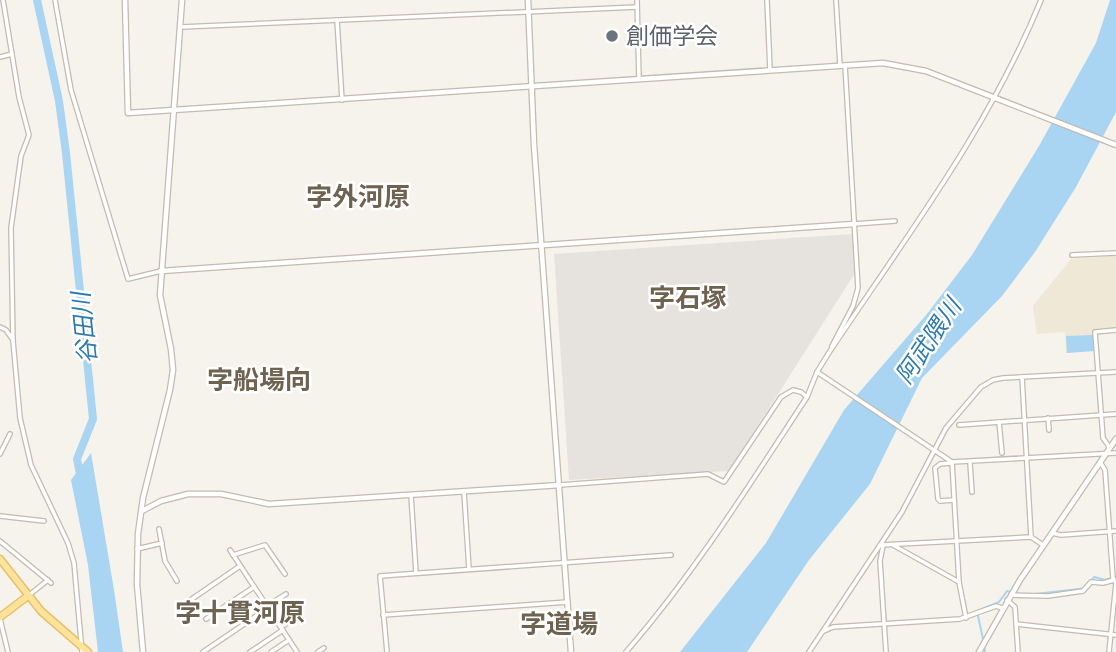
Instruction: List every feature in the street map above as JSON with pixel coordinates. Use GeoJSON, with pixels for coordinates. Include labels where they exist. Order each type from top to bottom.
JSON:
{"type":"FeatureCollection","features":[{"type":"Feature","properties":{"kind":"main road"},"geometry":{"type":"LineString","coordinates":[[0,559],[41,611],[88,652]]}},
{"type":"Feature","properties":{"kind":"main road"},"geometry":{"type":"LineString","coordinates":[[0,618],[29,596]]}},
{"type":"Feature","properties":{"kind":"street"},"geometry":{"type":"LineString","coordinates":[[3,0],[19,97],[29,135],[21,156],[11,228],[13,341],[19,418],[27,453],[68,543],[74,563],[82,649]]}},
{"type":"Feature","properties":{"kind":"street"},"geometry":{"type":"LineString","coordinates":[[55,0],[71,90],[128,279],[161,271],[895,220]]}},
{"type":"Feature","properties":{"kind":"street"},"geometry":{"type":"LineString","coordinates":[[125,0],[128,113],[883,63],[926,71],[1116,145]]}},
{"type":"Feature","properties":{"kind":"street"},"geometry":{"type":"LineString","coordinates":[[144,652],[136,584],[137,549],[141,511],[173,370],[161,305],[161,271],[182,0]]}},
{"type":"Feature","properties":{"kind":"street"},"geometry":{"type":"LineString","coordinates":[[528,0],[571,652]]}},
{"type":"Feature","properties":{"kind":"street"},"geometry":{"type":"LineString","coordinates":[[636,0],[639,79]]}},
{"type":"Feature","properties":{"kind":"street"},"geometry":{"type":"LineString","coordinates":[[770,70],[767,0],[776,0]]}},
{"type":"Feature","properties":{"kind":"street"},"geometry":{"type":"LineString","coordinates":[[625,652],[684,580],[807,397],[857,296],[843,65],[836,0]]}},
{"type":"Feature","properties":{"kind":"street"},"geometry":{"type":"LineString","coordinates":[[830,351],[974,136],[1015,60],[1041,0]]}},
{"type":"Feature","properties":{"kind":"street"},"geometry":{"type":"LineString","coordinates":[[180,27],[637,7]]}},
{"type":"Feature","properties":{"kind":"street"},"geometry":{"type":"LineString","coordinates":[[337,20],[342,100]]}},
{"type":"Feature","properties":{"kind":"street"},"geometry":{"type":"LineString","coordinates":[[0,57],[12,54]]}},
{"type":"Feature","properties":{"kind":"street"},"geometry":{"type":"LineString","coordinates":[[1072,256],[1116,253]]}},
{"type":"Feature","properties":{"kind":"street"},"geometry":{"type":"LineString","coordinates":[[0,327],[6,330],[13,341]]}},
{"type":"Feature","properties":{"kind":"street"},"geometry":{"type":"LineString","coordinates":[[1110,448],[1104,441],[1095,332],[1116,330]]}},
{"type":"Feature","properties":{"kind":"street"},"geometry":{"type":"LineString","coordinates":[[809,652],[912,496],[933,449],[946,428],[981,387],[993,380],[1116,372]]}},
{"type":"Feature","properties":{"kind":"street"},"geometry":{"type":"LineString","coordinates":[[819,373],[951,462]]}},
{"type":"Feature","properties":{"kind":"street"},"geometry":{"type":"LineString","coordinates":[[1022,377],[1031,537]]}},
{"type":"Feature","properties":{"kind":"street"},"geometry":{"type":"LineString","coordinates":[[141,511],[188,494],[221,494],[270,505],[708,474],[724,482],[781,397],[793,390],[807,397]]}},
{"type":"Feature","properties":{"kind":"street"},"geometry":{"type":"LineString","coordinates":[[958,425],[1116,414]]}},
{"type":"Feature","properties":{"kind":"street"},"geometry":{"type":"LineString","coordinates":[[1048,418],[1049,430]]}},
{"type":"Feature","properties":{"kind":"street"},"geometry":{"type":"LineString","coordinates":[[999,422],[1002,453]]}},
{"type":"Feature","properties":{"kind":"street"},"geometry":{"type":"LineString","coordinates":[[0,454],[10,434]]}},
{"type":"Feature","properties":{"kind":"street"},"geometry":{"type":"LineString","coordinates":[[979,652],[1002,608],[1116,439]]}},
{"type":"Feature","properties":{"kind":"street"},"geometry":{"type":"LineString","coordinates":[[953,500],[939,501],[935,468],[940,464],[1116,453]]}},
{"type":"Feature","properties":{"kind":"street"},"geometry":{"type":"LineString","coordinates":[[951,462],[959,582],[966,618]]}},
{"type":"Feature","properties":{"kind":"street"},"geometry":{"type":"LineString","coordinates":[[1100,462],[1105,470],[1108,532],[1115,580],[1113,635],[1109,652]]}},
{"type":"Feature","properties":{"kind":"street"},"geometry":{"type":"LineString","coordinates":[[970,463],[972,492]]}},
{"type":"Feature","properties":{"kind":"street"},"geometry":{"type":"LineString","coordinates":[[464,492],[469,569]]}},
{"type":"Feature","properties":{"kind":"street"},"geometry":{"type":"LineString","coordinates":[[411,495],[416,573]]}},
{"type":"Feature","properties":{"kind":"street"},"geometry":{"type":"LineString","coordinates":[[0,516],[44,521]]}},
{"type":"Feature","properties":{"kind":"street"},"geometry":{"type":"LineString","coordinates":[[159,529],[165,561],[177,581]]}},
{"type":"Feature","properties":{"kind":"street"},"geometry":{"type":"LineString","coordinates":[[1052,533],[1061,535],[1116,531]]}},
{"type":"Feature","properties":{"kind":"street"},"geometry":{"type":"LineString","coordinates":[[882,545],[1031,537],[1043,545]]}},
{"type":"Feature","properties":{"kind":"street"},"geometry":{"type":"LineString","coordinates":[[0,541],[49,582],[29,596]]}},
{"type":"Feature","properties":{"kind":"street"},"geometry":{"type":"LineString","coordinates":[[137,549],[162,543]]}},
{"type":"Feature","properties":{"kind":"street"},"geometry":{"type":"LineString","coordinates":[[233,555],[265,545],[285,573]]}},
{"type":"Feature","properties":{"kind":"street"},"geometry":{"type":"LineString","coordinates":[[882,545],[880,561],[886,652]]}},
{"type":"Feature","properties":{"kind":"street"},"geometry":{"type":"LineString","coordinates":[[893,545],[959,582]]}},
{"type":"Feature","properties":{"kind":"street"},"geometry":{"type":"LineString","coordinates":[[230,550],[297,652]]}},
{"type":"Feature","properties":{"kind":"street"},"geometry":{"type":"LineString","coordinates":[[387,652],[380,576],[670,555]]}},
{"type":"Feature","properties":{"kind":"street"},"geometry":{"type":"LineString","coordinates":[[189,601],[240,566]]}},
{"type":"Feature","properties":{"kind":"street"},"geometry":{"type":"LineString","coordinates":[[1009,598],[1083,591],[1091,582],[1115,580]]}},
{"type":"Feature","properties":{"kind":"street"},"geometry":{"type":"LineString","coordinates":[[206,619],[254,587]]}},
{"type":"Feature","properties":{"kind":"street"},"geometry":{"type":"LineString","coordinates":[[204,652],[286,594]]}},
{"type":"Feature","properties":{"kind":"street"},"geometry":{"type":"LineString","coordinates":[[1009,598],[1014,605],[1018,652]]}},
{"type":"Feature","properties":{"kind":"street"},"geometry":{"type":"LineString","coordinates":[[383,615],[568,602]]}},
{"type":"Feature","properties":{"kind":"street"},"geometry":{"type":"LineString","coordinates":[[824,631],[833,627],[966,618],[996,606],[1002,608]]}},
{"type":"Feature","properties":{"kind":"street"},"geometry":{"type":"LineString","coordinates":[[0,618],[8,652]]}},
{"type":"Feature","properties":{"kind":"street"},"geometry":{"type":"LineString","coordinates":[[250,652],[291,621]]}},
{"type":"Feature","properties":{"kind":"street"},"geometry":{"type":"LineString","coordinates":[[1016,624],[1113,635]]}},
{"type":"Feature","properties":{"kind":"street"},"geometry":{"type":"LineString","coordinates":[[271,652],[289,640]]}},
{"type":"Feature","properties":{"kind":"street"},"geometry":{"type":"LineString","coordinates":[[318,652],[324,648]]}},
{"type":"Feature","properties":{"kind":"shaded area"},"geometry":{"type":"Polygon","coordinates":[[[853,234],[855,273],[729,471],[569,480],[554,254],[853,234]]]}},
{"type":"Feature","properties":{"kind":"shaded area"},"geometry":{"type":"Polygon","coordinates":[[[1116,256],[1116,329],[1093,330],[1094,351],[1066,353],[1065,332],[1037,334],[1033,306],[1071,259],[1116,256]]]}},
{"type":"Feature","properties":{"kind":"water","name":"阿武隈川"},"geometry":{"type":"Polygon","coordinates":[[[1110,0],[1116,0],[1116,112],[1076,187],[1035,252],[1002,296],[922,378],[870,484],[809,560],[747,652],[680,652],[766,543],[844,410],[927,314],[972,255],[1039,146],[1096,43],[1110,0]]]}},
{"type":"Feature","properties":{"kind":"water"},"geometry":{"type":"Polygon","coordinates":[[[1093,335],[1094,351],[1067,353],[1066,336],[1093,335]]]}},
{"type":"Feature","properties":{"kind":"water"},"geometry":{"type":"Polygon","coordinates":[[[91,453],[123,652],[98,652],[88,565],[71,480],[91,453]]]}},
{"type":"Feature","properties":{"kind":"waterway","name":"谷田川"},"geometry":{"type":"LineString","coordinates":[[37,0],[59,101],[66,153],[93,419],[77,459],[81,479]]}},
{"type":"Feature","properties":{"kind":"waterway"},"geometry":{"type":"LineString","coordinates":[[1092,580],[1094,577],[1106,580],[1116,576]]}},
{"type":"Feature","properties":{"kind":"waterway"},"geometry":{"type":"LineString","coordinates":[[1035,594],[1090,586]]}},
{"type":"Feature","properties":{"kind":"waterway"},"geometry":{"type":"LineString","coordinates":[[983,639],[977,611],[999,602],[1007,591],[1019,594]]}},
{"type":"Feature","properties":{"kind":"waterway"},"geometry":{"type":"LineString","coordinates":[[984,645],[985,652]]}},
{"type":"Feature","properties":{"kind":"place","name":"創価学会"},"geometry":{"type":"Point","coordinates":[612,36]}},
{"type":"Feature","properties":{"kind":"district","name":"字外河原"},"geometry":{"type":"Point","coordinates":[358,197]}},
{"type":"Feature","properties":{"kind":"district","name":"字石塚"},"geometry":{"type":"Point","coordinates":[688,298]}},
{"type":"Feature","properties":{"kind":"district","name":"字船場向"},"geometry":{"type":"Point","coordinates":[259,380]}},
{"type":"Feature","properties":{"kind":"district","name":"字十貫河原"},"geometry":{"type":"Point","coordinates":[240,613]}},
{"type":"Feature","properties":{"kind":"district","name":"字道場"},"geometry":{"type":"Point","coordinates":[559,624]}}]}
